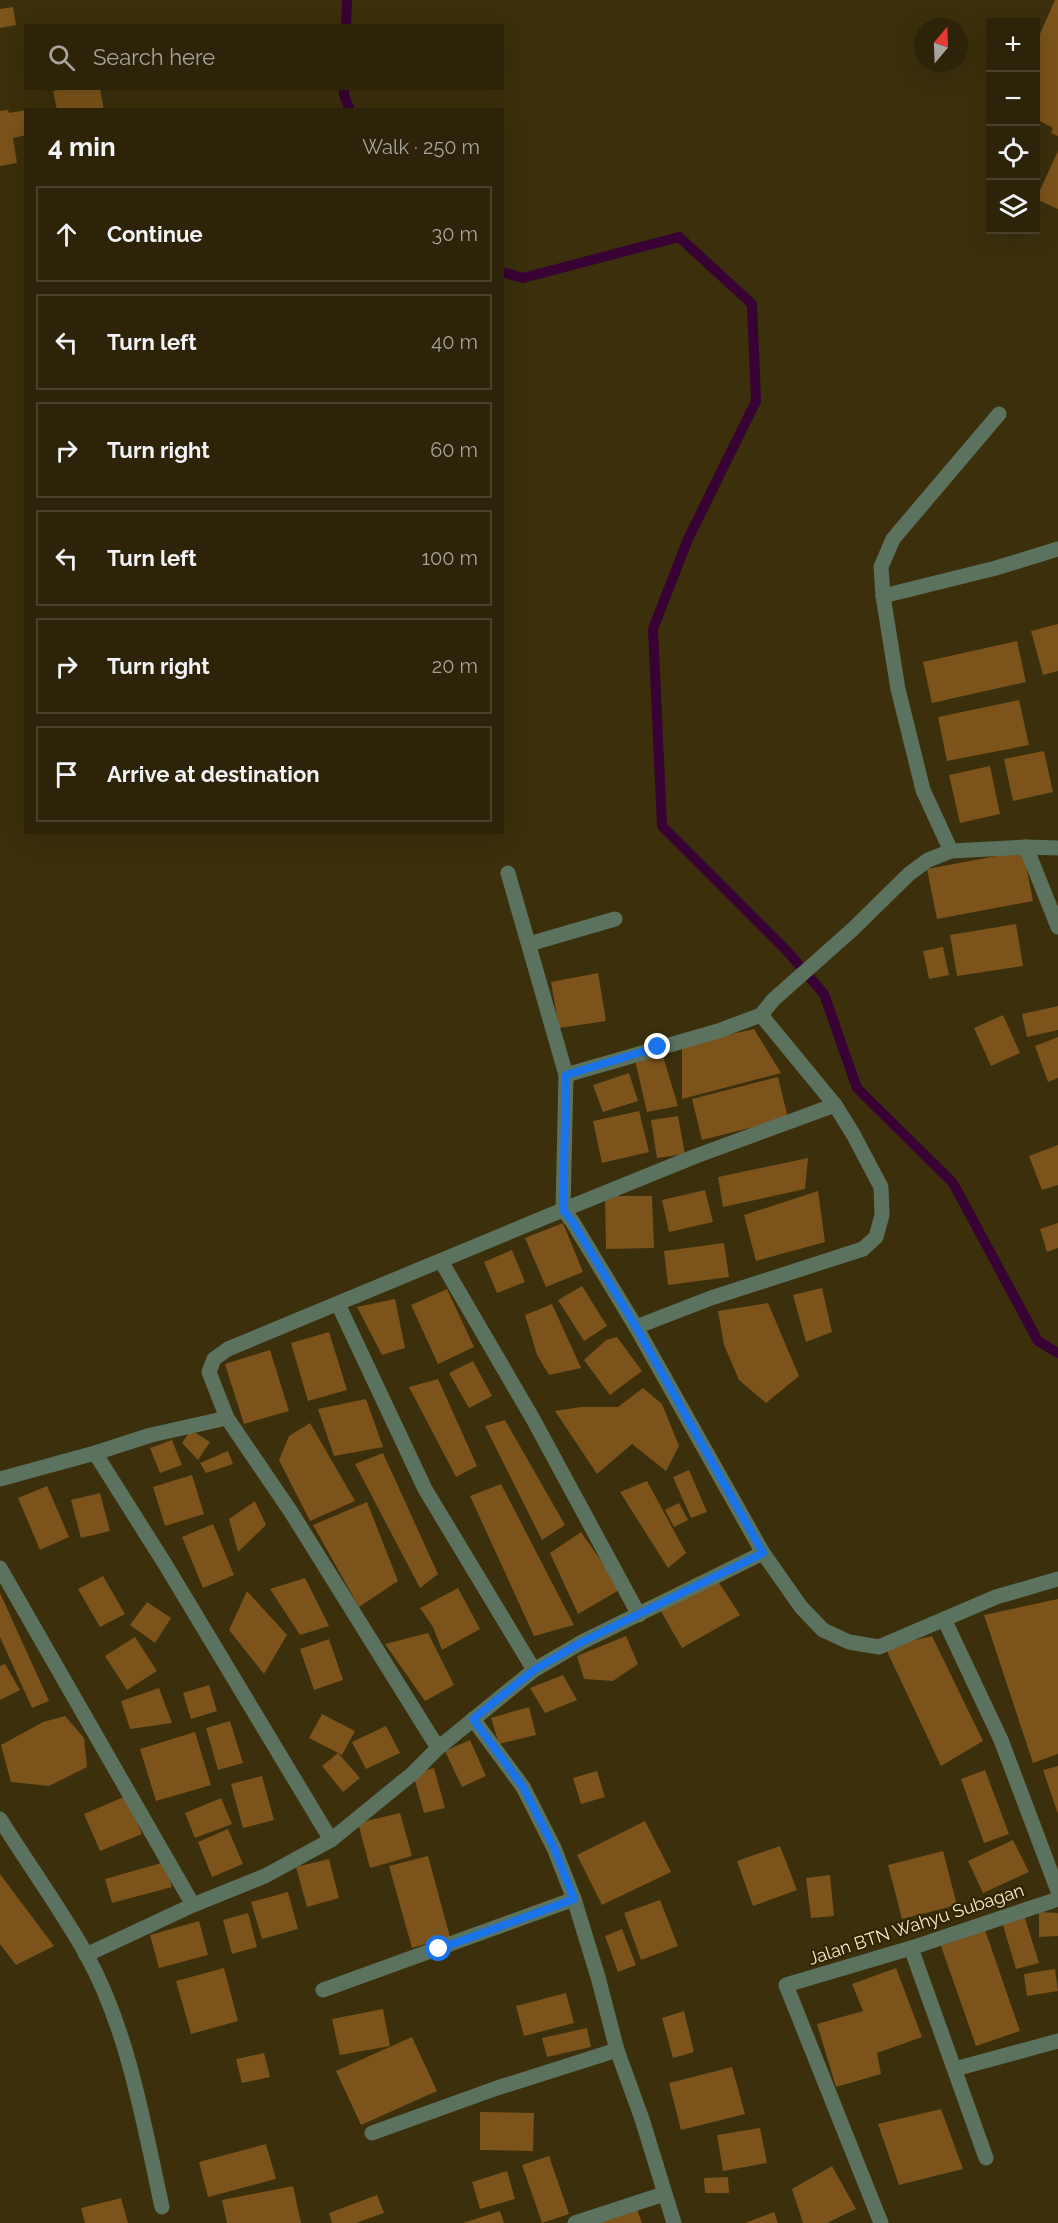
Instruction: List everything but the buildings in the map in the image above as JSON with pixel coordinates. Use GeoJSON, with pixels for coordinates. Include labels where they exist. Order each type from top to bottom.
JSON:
{"type":"FeatureCollection","features":[{"type":"Feature","properties":{"kind":"street"},"geometry":{"type":"LineString","coordinates":[[951,852],[923,790],[898,689],[883,596],[881,567],[893,539],[999,414]]}},
{"type":"Feature","properties":{"kind":"street"},"geometry":{"type":"LineString","coordinates":[[883,596],[996,568],[1058,549]]}},
{"type":"Feature","properties":{"kind":"street"},"geometry":{"type":"LineString","coordinates":[[1026,847],[1058,927]]}},
{"type":"Feature","properties":{"kind":"street"},"geometry":{"type":"LineString","coordinates":[[566,1075],[761,1015],[773,1000],[853,929],[909,874],[928,860],[951,852],[1026,847],[1058,848]]}},
{"type":"Feature","properties":{"kind":"street"},"geometry":{"type":"LineString","coordinates":[[508,873],[566,1075],[563,1210],[572,1221],[636,1327],[763,1553],[801,1607],[823,1630],[849,1642],[879,1647],[996,1598],[1058,1579]]}},
{"type":"Feature","properties":{"kind":"street"},"geometry":{"type":"LineString","coordinates":[[530,944],[615,919]]}},
{"type":"Feature","properties":{"kind":"street"},"geometry":{"type":"LineString","coordinates":[[636,1327],[711,1299],[863,1249],[876,1237],[882,1215],[881,1186],[835,1105],[761,1015]]}},
{"type":"Feature","properties":{"kind":"street"},"geometry":{"type":"LineString","coordinates":[[438,1748],[291,1512],[227,1418],[209,1372],[214,1359],[228,1349],[563,1210],[696,1156],[835,1105]]}},
{"type":"Feature","properties":{"kind":"street"},"geometry":{"type":"LineString","coordinates":[[441,1261],[533,1419],[639,1615]]}},
{"type":"Feature","properties":{"kind":"street"},"geometry":{"type":"LineString","coordinates":[[338,1304],[425,1489],[534,1670]]}},
{"type":"Feature","properties":{"kind":"street"},"geometry":{"type":"LineString","coordinates":[[0,1479],[151,1435],[227,1418]]}},
{"type":"Feature","properties":{"kind":"street"},"geometry":{"type":"LineString","coordinates":[[95,1453],[332,1840]]}},
{"type":"Feature","properties":{"kind":"street"},"geometry":{"type":"LineString","coordinates":[[86,1955],[193,1905],[265,1876],[332,1840],[412,1774],[438,1748],[534,1670],[582,1642],[763,1553]]}},
{"type":"Feature","properties":{"kind":"street"},"geometry":{"type":"LineString","coordinates":[[0,1568],[193,1905]]}},
{"type":"Feature","properties":{"kind":"street"},"geometry":{"type":"LineString","coordinates":[[944,1619],[1001,1740],[1058,1891]]}},
{"type":"Feature","properties":{"kind":"street"},"geometry":{"type":"LineString","coordinates":[[473,1719],[523,1787],[554,1848],[574,1899],[617,2050],[642,2119],[674,2223]]}},
{"type":"Feature","properties":{"kind":"street"},"geometry":{"type":"LineString","coordinates":[[0,1819],[86,1955],[113,2015],[137,2090],[162,2208]]}},
{"type":"Feature","properties":{"kind":"street"},"geometry":{"type":"LineString","coordinates":[[323,1990],[574,1899]]}},
{"type":"Feature","properties":{"kind":"street","name":"Jalan BTN Wahyu Subagan"},"geometry":{"type":"LineString","coordinates":[[881,2223],[786,1985],[910,1948],[1058,1899]]}},
{"type":"Feature","properties":{"kind":"street"},"geometry":{"type":"LineString","coordinates":[[910,1948],[986,2158]]}},
{"type":"Feature","properties":{"kind":"street"},"geometry":{"type":"LineString","coordinates":[[955,2069],[1058,2041]]}},
{"type":"Feature","properties":{"kind":"street"},"geometry":{"type":"LineString","coordinates":[[372,2133],[497,2088],[617,2050]]}},
{"type":"Feature","properties":{"kind":"street"},"geometry":{"type":"LineString","coordinates":[[575,2223],[664,2194]]}},
{"type":"Feature","properties":{"kind":"waterway"},"geometry":{"type":"LineString","coordinates":[[346,24],[347,0]]}},
{"type":"Feature","properties":{"kind":"waterway"},"geometry":{"type":"LineString","coordinates":[[344,90],[349,108]]}},
{"type":"Feature","properties":{"kind":"waterway"},"geometry":{"type":"LineString","coordinates":[[504,273],[523,278],[679,237],[752,304],[756,401],[688,539],[653,629],[662,826],[786,950],[824,994],[857,1088],[953,1183],[1038,1341],[1058,1353]]}},
{"type":"Feature","properties":{"kind":"route"},"geometry":{"type":"LineString","coordinates":[[439,1949],[574,1899],[554,1848],[523,1787],[473,1719],[534,1670],[582,1642],[763,1553],[636,1327],[572,1221],[563,1210],[566,1075],[658,1047]]}}]}
